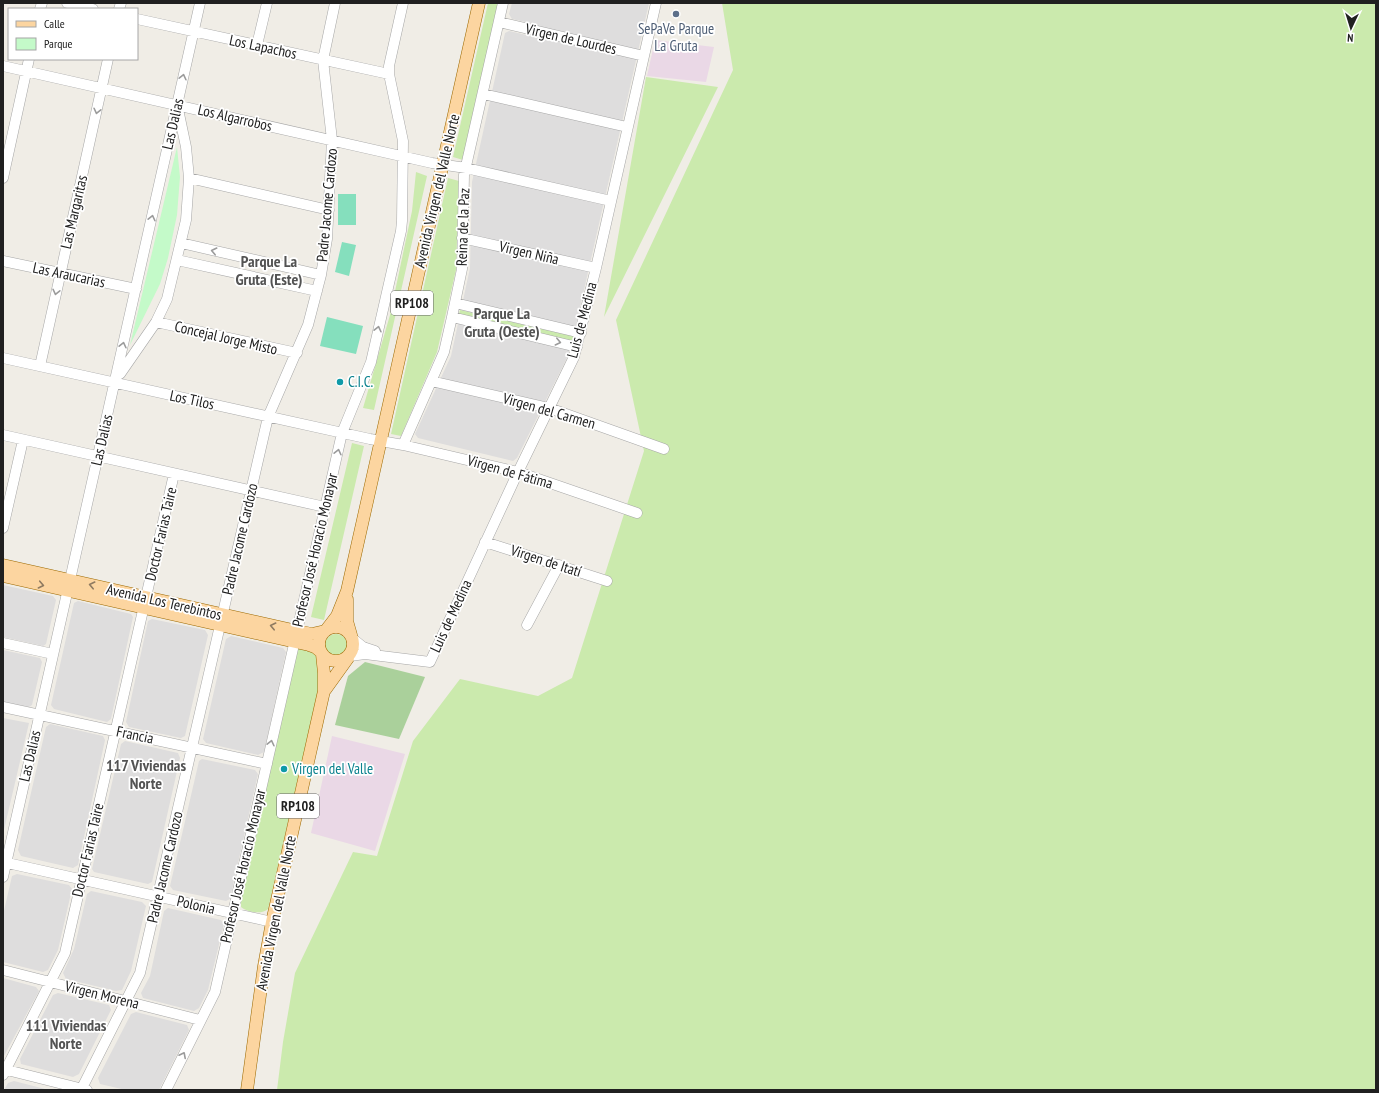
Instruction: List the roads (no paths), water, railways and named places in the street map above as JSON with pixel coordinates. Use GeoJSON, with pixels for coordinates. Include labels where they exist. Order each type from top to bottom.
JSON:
{"type":"FeatureCollection","features":[{"type":"Feature","properties":{"kind":"main road","name":"Avenida Virgen del Valle Norte"},"geometry":{"type":"LineString","coordinates":[[326,630],[337,616],[348,590],[380,441],[479,3]]}},
{"type":"Feature","properties":{"kind":"main road","name":"Avenida Los Terebintos"},"geometry":{"type":"LineString","coordinates":[[3,565],[68,585],[296,636],[326,630]]}},
{"type":"Feature","properties":{"kind":"main road","name":"Avenida Los Terebintos"},"geometry":{"type":"LineString","coordinates":[[3,576],[68,585]]}},
{"type":"Feature","properties":{"kind":"main road","name":"Avenida Virgen del Valle Norte"},"geometry":{"type":"LineString","coordinates":[[348,590],[348,620],[352,637]]}},
{"type":"Feature","properties":{"kind":"main road"},"geometry":{"type":"LineString","coordinates":[[326,630],[338,627],[348,631],[352,637]]}},
{"type":"Feature","properties":{"kind":"main road","name":"RP108"},"geometry":{"type":"LineString","coordinates":[[321,653],[319,640],[326,630]]}},
{"type":"Feature","properties":{"kind":"main road","name":"Avenida Los Terebintos"},"geometry":{"type":"LineString","coordinates":[[296,636],[309,645],[315,647],[321,653]]}},
{"type":"Feature","properties":{"kind":"main road","name":"RP108"},"geometry":{"type":"LineString","coordinates":[[349,657],[354,648],[352,637]]}},
{"type":"Feature","properties":{"kind":"main road","name":"Avenida Virgen del Valle Norte"},"geometry":{"type":"LineString","coordinates":[[247,1090],[264,966],[272,922],[324,691],[324,673],[321,653]]}},
{"type":"Feature","properties":{"kind":"main road"},"geometry":{"type":"LineString","coordinates":[[321,653],[326,659],[331,661],[343,660],[349,657]]}},
{"type":"Feature","properties":{"kind":"main road","name":"Avenida Virgen del Valle Norte"},"geometry":{"type":"LineString","coordinates":[[324,691],[332,678],[349,657]]}},
{"type":"Feature","properties":{"kind":"street"},"geometry":{"type":"LineString","coordinates":[[67,3],[89,8]]}},
{"type":"Feature","properties":{"kind":"street","name":"Las Dalias"},"geometry":{"type":"LineString","coordinates":[[3,877],[5,862],[40,714],[200,3]]}},
{"type":"Feature","properties":{"kind":"street"},"geometry":{"type":"LineString","coordinates":[[257,46],[267,3]]}},
{"type":"Feature","properties":{"kind":"street","name":"Padre Jacome Cardozo"},"geometry":{"type":"LineString","coordinates":[[83,1090],[140,973],[268,417],[308,325],[321,274],[327,239],[332,140],[322,60],[335,3]]}},
{"type":"Feature","properties":{"kind":"street","name":"Profesor José Horacio Monayar"},"geometry":{"type":"LineString","coordinates":[[166,1090],[215,992],[342,433],[371,362],[401,231],[403,142],[389,74],[403,3]]}},
{"type":"Feature","properties":{"kind":"street","name":"Reina de la Paz"},"geometry":{"type":"LineString","coordinates":[[403,445],[444,352],[452,317],[462,269],[464,175],[504,3]]}},
{"type":"Feature","properties":{"kind":"street","name":"Luis de Medina"},"geometry":{"type":"LineString","coordinates":[[390,657],[430,662],[518,472],[574,357],[581,333],[656,3]]}},
{"type":"Feature","properties":{"kind":"street","name":"Los Lapachos"},"geometry":{"type":"LineString","coordinates":[[138,19],[389,74]]}},
{"type":"Feature","properties":{"kind":"street","name":"Virgen de Lourdes"},"geometry":{"type":"LineString","coordinates":[[499,22],[644,56]]}},
{"type":"Feature","properties":{"kind":"street"},"geometry":{"type":"LineString","coordinates":[[3,178],[29,60]]}},
{"type":"Feature","properties":{"kind":"street","name":"Las Margaritas"},"geometry":{"type":"LineString","coordinates":[[40,366],[108,60]]}},
{"type":"Feature","properties":{"kind":"street","name":"Los Algarrobos"},"geometry":{"type":"LineString","coordinates":[[3,66],[443,165],[466,168],[611,201]]}},
{"type":"Feature","properties":{"kind":"street"},"geometry":{"type":"LineString","coordinates":[[483,94],[627,127]]}},
{"type":"Feature","properties":{"kind":"street"},"geometry":{"type":"LineString","coordinates":[[115,383],[125,365],[156,322],[167,299],[181,243],[187,215],[189,178],[186,147],[177,105]]}},
{"type":"Feature","properties":{"kind":"street"},"geometry":{"type":"LineString","coordinates":[[189,178],[329,210]]}},
{"type":"Feature","properties":{"kind":"street","name":"Virgen Niña"},"geometry":{"type":"LineString","coordinates":[[462,238],[596,268]]}},
{"type":"Feature","properties":{"kind":"street"},"geometry":{"type":"LineString","coordinates":[[181,243],[321,274]]}},
{"type":"Feature","properties":{"kind":"street"},"geometry":{"type":"LineString","coordinates":[[177,260],[317,291]]}},
{"type":"Feature","properties":{"kind":"street","name":"Las Araucarias"},"geometry":{"type":"LineString","coordinates":[[3,261],[136,289]]}},
{"type":"Feature","properties":{"kind":"street"},"geometry":{"type":"LineString","coordinates":[[455,303],[581,333]]}},
{"type":"Feature","properties":{"kind":"street"},"geometry":{"type":"LineString","coordinates":[[452,317],[577,347]]}},
{"type":"Feature","properties":{"kind":"street","name":"Concejal Jorge Misto"},"geometry":{"type":"LineString","coordinates":[[156,322],[297,353]]}},
{"type":"Feature","properties":{"kind":"street","name":"Los Tilos"},"geometry":{"type":"LineString","coordinates":[[3,358],[380,441]]}},
{"type":"Feature","properties":{"kind":"street","name":"Virgen del Carmen"},"geometry":{"type":"LineString","coordinates":[[431,381],[549,408],[664,449]]}},
{"type":"Feature","properties":{"kind":"street"},"geometry":{"type":"LineString","coordinates":[[3,436],[325,507]]}},
{"type":"Feature","properties":{"kind":"street"},"geometry":{"type":"LineString","coordinates":[[3,528],[23,440]]}},
{"type":"Feature","properties":{"kind":"street","name":"Virgen de Fátima"},"geometry":{"type":"LineString","coordinates":[[380,441],[518,472],[637,513]]}},
{"type":"Feature","properties":{"kind":"street","name":"Doctor Farias Taire"},"geometry":{"type":"LineString","coordinates":[[4,1071],[65,953],[174,474]]}},
{"type":"Feature","properties":{"kind":"street","name":"Virgen de Itatí"},"geometry":{"type":"LineString","coordinates":[[485,542],[607,581]]}},
{"type":"Feature","properties":{"kind":"street"},"geometry":{"type":"LineString","coordinates":[[527,625],[559,565]]}},
{"type":"Feature","properties":{"kind":"street"},"geometry":{"type":"LineString","coordinates":[[352,637],[363,647],[390,657]]}},
{"type":"Feature","properties":{"kind":"street"},"geometry":{"type":"LineString","coordinates":[[3,643],[53,654]]}},
{"type":"Feature","properties":{"kind":"street"},"geometry":{"type":"LineString","coordinates":[[349,657],[365,654],[390,657]]}},
{"type":"Feature","properties":{"kind":"street","name":"Francia"},"geometry":{"type":"LineString","coordinates":[[3,706],[267,764]]}},
{"type":"Feature","properties":{"kind":"street","name":"Polonia"},"geometry":{"type":"LineString","coordinates":[[5,862],[272,922]]}},
{"type":"Feature","properties":{"kind":"street","name":"Virgen Morena"},"geometry":{"type":"LineString","coordinates":[[3,970],[200,1020]]}},
{"type":"Feature","properties":{"kind":"street"},"geometry":{"type":"LineString","coordinates":[[4,1071],[83,1090]]}},
{"type":"Feature","properties":{"kind":"place","name":"SePaVe Parque La Gruta"},"geometry":{"type":"Point","coordinates":[676,14]}},
{"type":"Feature","properties":{"kind":"place","name":"C.I.C."},"geometry":{"type":"Point","coordinates":[340,382]}},
{"type":"Feature","properties":{"kind":"place","name":"Virgen del Valle"},"geometry":{"type":"Point","coordinates":[284,769]}},
{"type":"Feature","properties":{"kind":"district","name":"Parque La Gruta (Este)"},"geometry":{"type":"Point","coordinates":[269,270]}},
{"type":"Feature","properties":{"kind":"district","name":"Parque La Gruta (Oeste)"},"geometry":{"type":"Point","coordinates":[502,322]}},
{"type":"Feature","properties":{"kind":"district","name":"117 Viviendas Norte"},"geometry":{"type":"Point","coordinates":[146,774]}},
{"type":"Feature","properties":{"kind":"district","name":"111 Viviendas Norte"},"geometry":{"type":"Point","coordinates":[66,1034]}}]}
